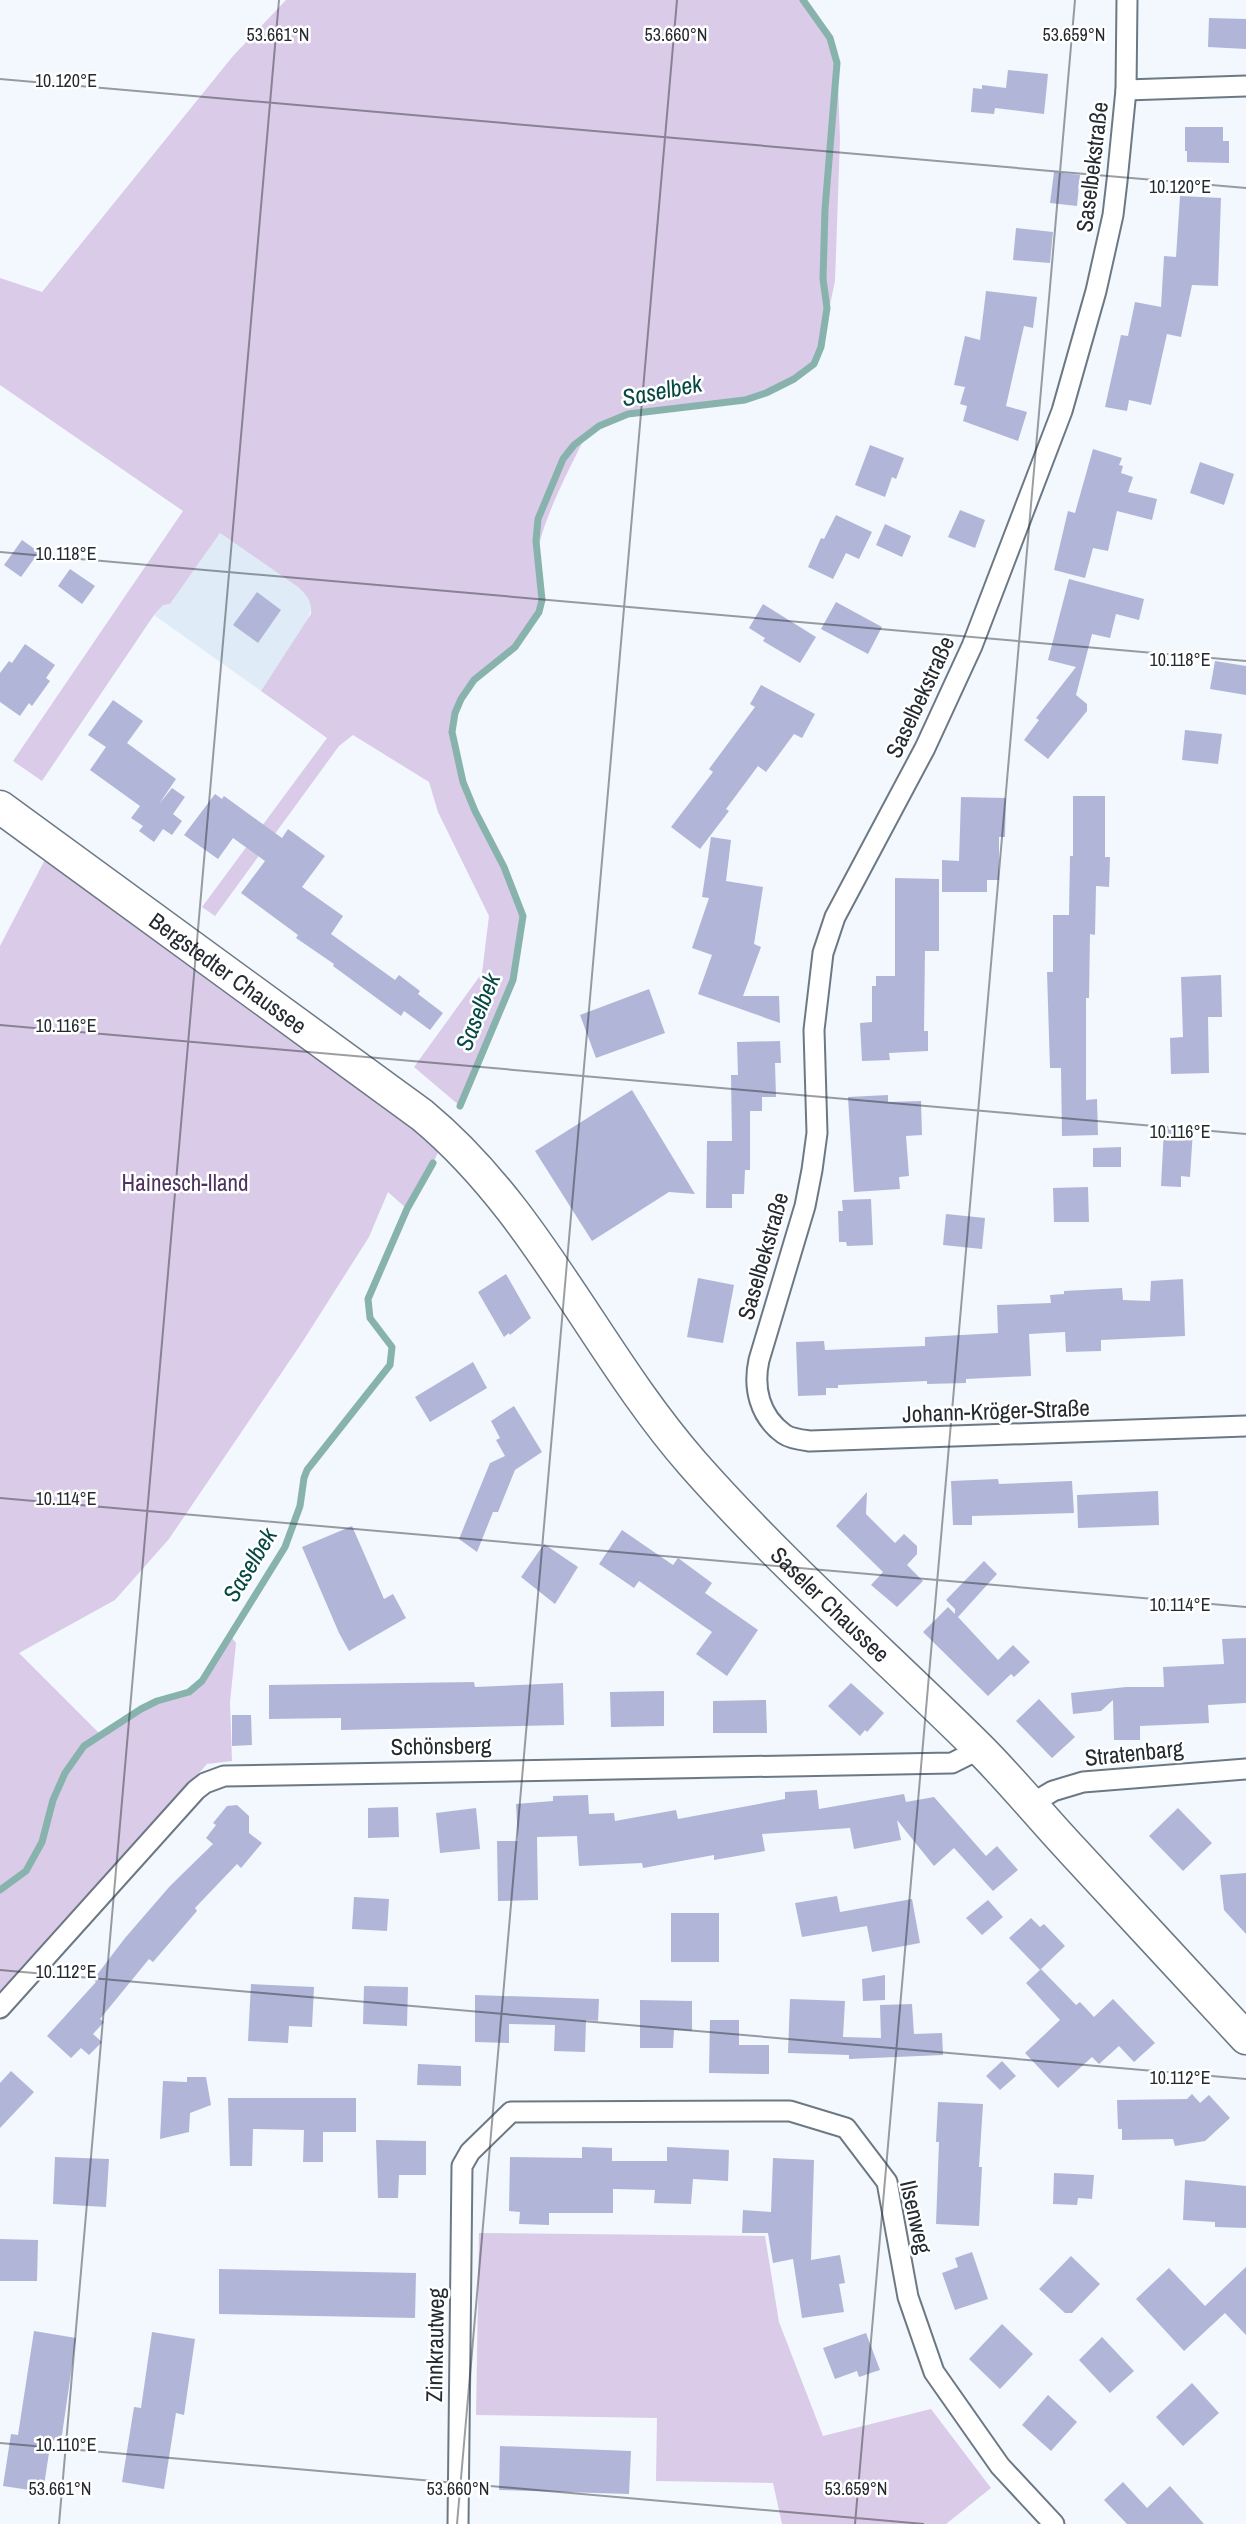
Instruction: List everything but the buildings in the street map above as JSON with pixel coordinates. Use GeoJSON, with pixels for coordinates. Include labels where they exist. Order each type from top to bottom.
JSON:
{"type":"FeatureCollection","features":[{"type":"Feature","properties":{"kind":"main road","name":"Bergstedter Chaussee"},"geometry":{"type":"LineString","coordinates":[[0,807],[453,1140]]}},
{"type":"Feature","properties":{"kind":"main road","name":"Saseler Chaussee"},"geometry":{"type":"LineString","coordinates":[[453,1140],[538,1244],[608,1352],[692,1463],[805,1583],[980,1749],[1246,2038]]}},
{"type":"Feature","properties":{"kind":"street","name":"Saselbekstraße"},"geometry":{"type":"LineString","coordinates":[[762,1408],[756,1392],[756,1376],[805,1206],[817,1133],[814,1030],[823,953],[835,918],[925,748],[972,646],[1062,411],[1097,291],[1113,215],[1126,90],[1127,0]]}},
{"type":"Feature","properties":{"kind":"street"},"geometry":{"type":"LineString","coordinates":[[1126,90],[1246,86]]}},
{"type":"Feature","properties":{"kind":"street","name":"Johann-Kröger-Straße"},"geometry":{"type":"LineString","coordinates":[[762,1408],[783,1434],[810,1441],[1246,1426]]}},
{"type":"Feature","properties":{"kind":"street","name":"Schönsberg"},"geometry":{"type":"LineString","coordinates":[[0,2008],[196,1790],[205,1783],[224,1776],[952,1763],[980,1749]]}},
{"type":"Feature","properties":{"kind":"street","name":"Stratenbarg"},"geometry":{"type":"LineString","coordinates":[[1031,1804],[1053,1791],[1083,1782],[1246,1769]]}},
{"type":"Feature","properties":{"kind":"street","name":"Ilsenweg"},"geometry":{"type":"LineString","coordinates":[[462,2166],[470,2152],[511,2112],[790,2111],[846,2128],[887,2182],[908,2297],[933,2372],[1000,2466],[1055,2524]]}},
{"type":"Feature","properties":{"kind":"street","name":"Zinnkrautweg"},"geometry":{"type":"LineString","coordinates":[[458,2524],[462,2166]]}},
{"type":"Feature","properties":{"kind":"shaded area"},"geometry":{"type":"Polygon","coordinates":[[[220,533],[298,587],[308,596],[312,606],[307,622],[261,691],[154,615],[163,605],[170,604],[220,533]]]}},
{"type":"Feature","properties":{"kind":"green space"},"geometry":{"type":"Polygon","coordinates":[[[286,0],[803,0],[830,38],[837,56],[840,139],[835,281],[821,347],[814,364],[794,379],[745,400],[628,414],[586,435],[558,493],[540,540],[538,556],[542,591],[535,619],[516,646],[470,686],[455,713],[455,752],[465,790],[518,897],[523,915],[523,937],[511,986],[460,1106],[414,1067],[482,973],[489,916],[438,812],[429,782],[353,735],[339,746],[215,916],[202,907],[327,738],[261,691],[311,614],[311,605],[298,587],[220,533],[170,604],[163,605],[154,615],[42,781],[13,761],[183,511],[0,385],[0,278],[42,292],[233,56],[286,0]]]}},
{"type":"Feature","properties":{"kind":"green space","name":"Hainesch-Iland"},"geometry":{"type":"Polygon","coordinates":[[[53,844],[440,1148],[427,1177],[407,1209],[388,1192],[369,1237],[303,1341],[169,1539],[115,1600],[19,1653],[100,1734],[141,1709],[195,1688],[229,1634],[236,1643],[230,1702],[232,1761],[207,1764],[0,1998],[0,946],[53,844]]]}},
{"type":"Feature","properties":{"kind":"green space"},"geometry":{"type":"Polygon","coordinates":[[[479,2233],[765,2236],[779,2322],[823,2436],[931,2409],[991,2488],[946,2524],[782,2524],[773,2483],[656,2481],[657,2418],[476,2415],[479,2233]]]}},
{"type":"Feature","properties":{"kind":"waterway","name":"Saselbek"},"geometry":{"type":"LineString","coordinates":[[460,1106],[513,980],[523,916],[504,867],[463,782],[452,732],[455,713],[474,680],[515,647],[539,612],[542,600],[536,541],[538,519],[563,459],[574,445],[599,426],[628,414],[745,400],[766,393],[794,379],[814,364],[821,347],[827,308],[823,279],[825,209],[837,63],[830,38],[803,0]]}},
{"type":"Feature","properties":{"kind":"waterway","name":"Saselbek"},"geometry":{"type":"LineString","coordinates":[[0,1890],[26,1871],[42,1842],[53,1800],[65,1773],[84,1746],[141,1709],[157,1701],[189,1692],[202,1681],[285,1547],[300,1506],[307,1470],[390,1365],[392,1347],[370,1318],[368,1299],[407,1209],[433,1163]]}}]}
